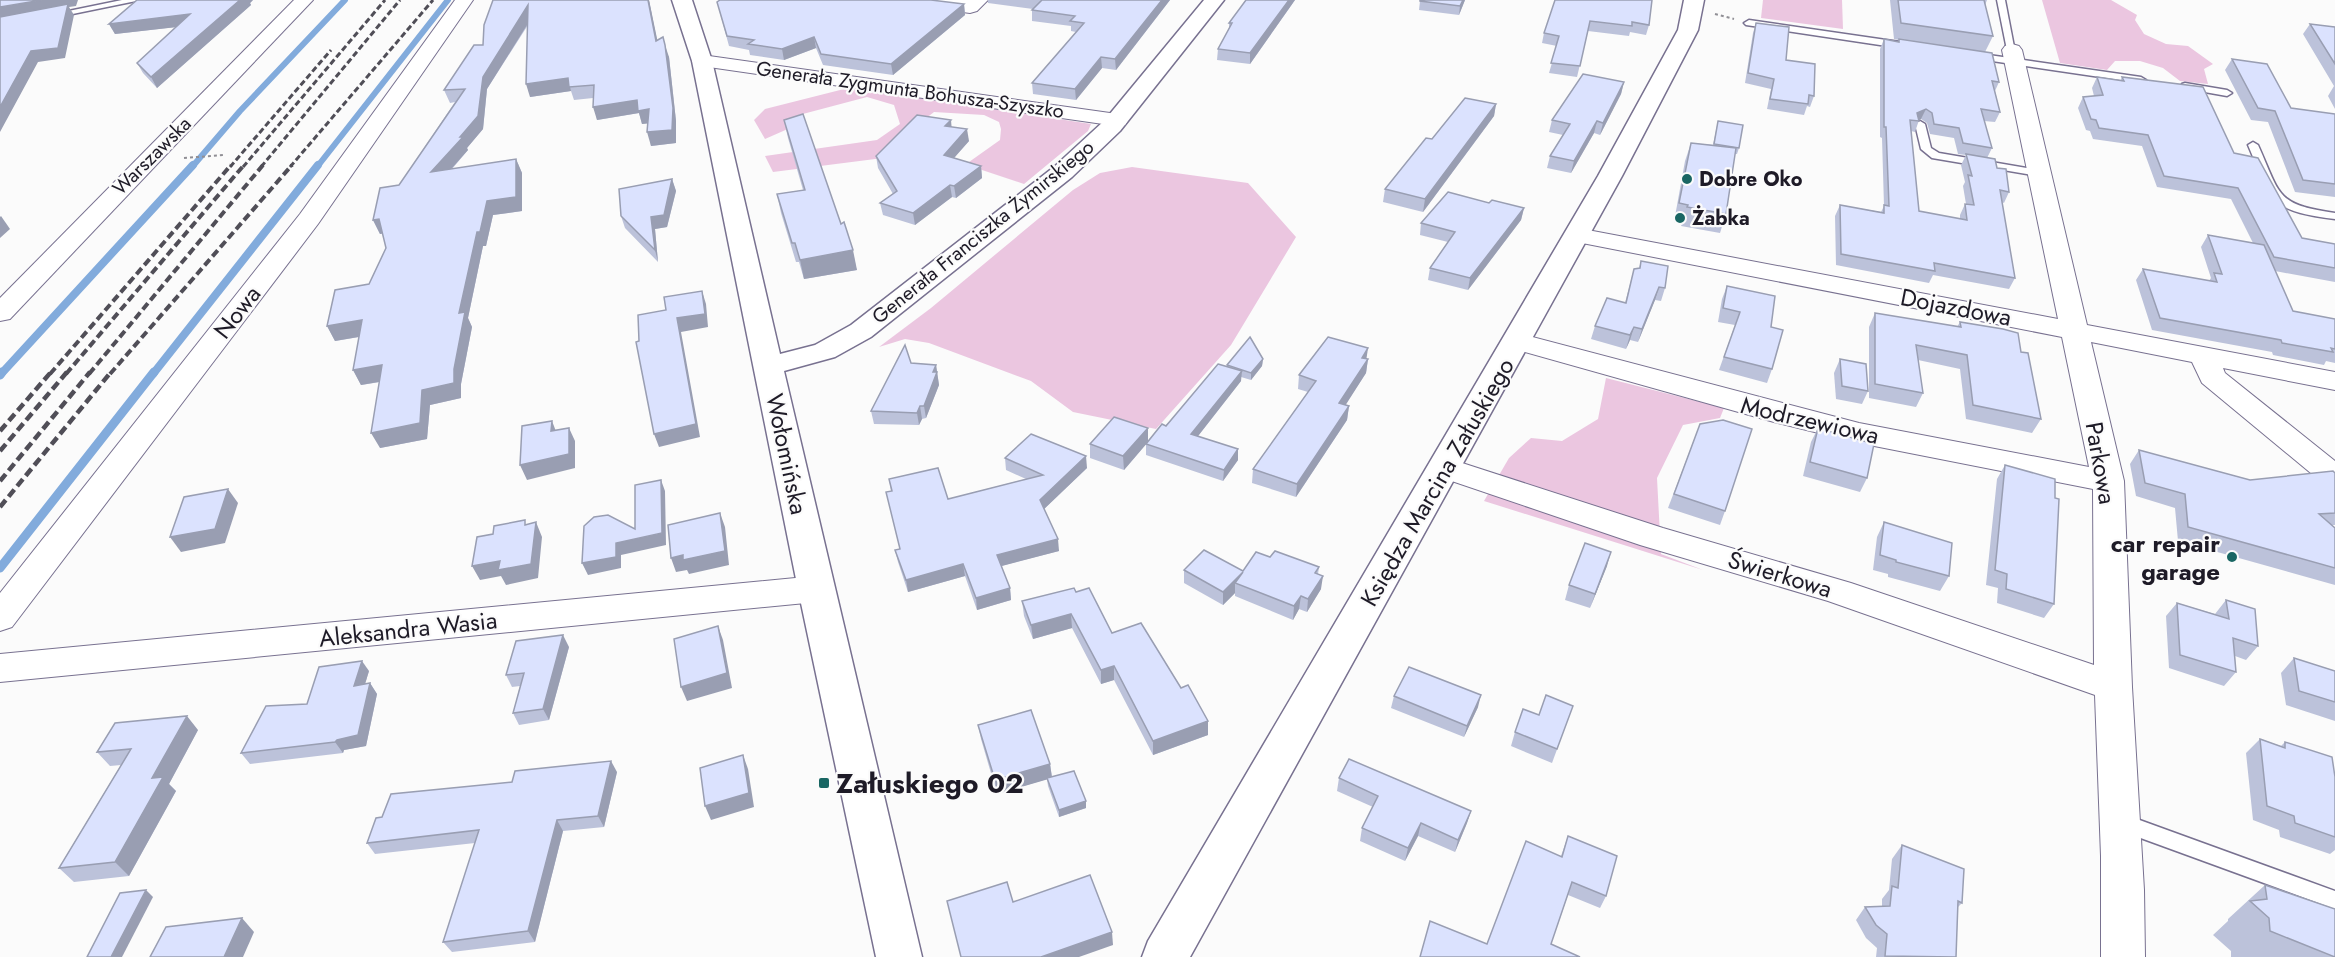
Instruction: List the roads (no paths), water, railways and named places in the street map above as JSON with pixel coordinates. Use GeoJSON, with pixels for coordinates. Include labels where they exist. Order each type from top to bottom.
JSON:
{"type":"FeatureCollection","features":[{"type":"Feature","properties":{"kind":"street","name":"Warszawska"},"geometry":{"type":"LineString","coordinates":[[0,313],[304,0]]}},
{"type":"Feature","properties":{"kind":"street","name":"Nowa"},"geometry":{"type":"LineString","coordinates":[[0,618],[309,219],[464,0]]}},
{"type":"Feature","properties":{"kind":"street","name":"Wołomińska"},"geometry":{"type":"LineString","coordinates":[[682,0],[702,61],[816,590],[899,957]]}},
{"type":"Feature","properties":{"kind":"street"},"geometry":{"type":"LineString","coordinates":[[910,0],[970,7],[979,0]]}},
{"type":"Feature","properties":{"kind":"street","name":"Generała Franciszka Żymirskiego"},"geometry":{"type":"LineString","coordinates":[[769,366],[825,351],[861,331],[1063,172],[1117,120],[1214,0]]}},
{"type":"Feature","properties":{"kind":"street","name":"Księdza Marcina Załuskiego"},"geometry":{"type":"LineString","coordinates":[[1165,957],[1577,235],[1688,30],[1694,0]]}},
{"type":"Feature","properties":{"kind":"street","name":"Parkowa"},"geometry":{"type":"LineString","coordinates":[[2013,56],[2108,481],[2111,513],[2113,686],[2121,822],[2123,957]]}},
{"type":"Feature","properties":{"kind":"street","name":"Generała Zygmunta Bohusza-Szyszko"},"geometry":{"type":"LineString","coordinates":[[702,61],[1117,120]]}},
{"type":"Feature","properties":{"kind":"street","name":"Dojazdowa"},"geometry":{"type":"LineString","coordinates":[[1577,235],[2335,381]]}},
{"type":"Feature","properties":{"kind":"street","name":"Modrzewiowa"},"geometry":{"type":"LineString","coordinates":[[1517,341],[1816,423],[2108,481]]}},
{"type":"Feature","properties":{"kind":"street"},"geometry":{"type":"LineString","coordinates":[[2203,355],[2212,377],[2335,477]]}},
{"type":"Feature","properties":{"kind":"street","name":"Świerkowa"},"geometry":{"type":"LineString","coordinates":[[1445,468],[1652,537],[1839,592],[2113,686]]}},
{"type":"Feature","properties":{"kind":"street","name":"Aleksandra Wasia"},"geometry":{"type":"LineString","coordinates":[[0,668],[816,590]]}},
{"type":"Feature","properties":{"kind":"street","name":"Wołomińska"},"geometry":{"type":"LineString","coordinates":[[887,909],[887,957]]}},
{"type":"Feature","properties":{"kind":"lane"},"geometry":{"type":"LineString","coordinates":[[46,16],[137,0]]}},
{"type":"Feature","properties":{"kind":"lane"},"geometry":{"type":"LineString","coordinates":[[2001,0],[2013,56]]}},
{"type":"Feature","properties":{"kind":"lane"},"geometry":{"type":"LineString","coordinates":[[1749,23],[1909,46]]}},
{"type":"Feature","properties":{"kind":"lane"},"geometry":{"type":"LineString","coordinates":[[1966,54],[2013,56],[2156,82]]}},
{"type":"Feature","properties":{"kind":"lane"},"geometry":{"type":"LineString","coordinates":[[2180,86],[2227,93]]}},
{"type":"Feature","properties":{"kind":"lane"},"geometry":{"type":"LineString","coordinates":[[1920,124],[1926,149],[1936,156],[2039,173]]}},
{"type":"Feature","properties":{"kind":"lane"},"geometry":{"type":"LineString","coordinates":[[2253,145],[2279,201],[2288,207],[2335,216]]}},
{"type":"Feature","properties":{"kind":"lane"},"geometry":{"type":"LineString","coordinates":[[2121,822],[2335,900]]}},
{"type":"Feature","properties":{"kind":"waterway"},"geometry":{"type":"LineString","coordinates":[[192,167],[240,111],[345,0]]}},
{"type":"Feature","properties":{"kind":"waterway"},"geometry":{"type":"LineString","coordinates":[[317,167],[448,0]]}},
{"type":"Feature","properties":{"kind":"waterway"},"geometry":{"type":"LineString","coordinates":[[1,374],[193,165]]}},
{"type":"Feature","properties":{"kind":"waterway"},"geometry":{"type":"LineString","coordinates":[[153,374],[318,165]]}},
{"type":"Feature","properties":{"kind":"waterway"},"geometry":{"type":"LineString","coordinates":[[0,568],[154,372]]}},
{"type":"Feature","properties":{"kind":"railway"},"geometry":{"type":"LineString","coordinates":[[243,167],[385,0]]}},
{"type":"Feature","properties":{"kind":"railway"},"geometry":{"type":"LineString","coordinates":[[261,167],[400,0]]}},
{"type":"Feature","properties":{"kind":"railway"},"geometry":{"type":"LineString","coordinates":[[290,167],[433,0]]}},
{"type":"Feature","properties":{"kind":"railway"},"geometry":{"type":"LineString","coordinates":[[230,167],[331,50]]}},
{"type":"Feature","properties":{"kind":"railway"},"geometry":{"type":"LineString","coordinates":[[50,374],[231,165]]}},
{"type":"Feature","properties":{"kind":"railway"},"geometry":{"type":"LineString","coordinates":[[66,374],[244,165]]}},
{"type":"Feature","properties":{"kind":"railway"},"geometry":{"type":"LineString","coordinates":[[89,374],[263,165]]}},
{"type":"Feature","properties":{"kind":"railway"},"geometry":{"type":"LineString","coordinates":[[110,374],[292,165]]}},
{"type":"Feature","properties":{"kind":"railway"},"geometry":{"type":"LineString","coordinates":[[0,431],[51,372]]}},
{"type":"Feature","properties":{"kind":"railway"},"geometry":{"type":"LineString","coordinates":[[0,451],[67,372]]}},
{"type":"Feature","properties":{"kind":"railway"},"geometry":{"type":"LineString","coordinates":[[0,481],[90,372]]}},
{"type":"Feature","properties":{"kind":"railway"},"geometry":{"type":"LineString","coordinates":[[0,507],[111,372]]}},
{"type":"Feature","properties":{"kind":"place","name":"Dobre Oko"},"geometry":{"type":"Point","coordinates":[1687,179]}},
{"type":"Feature","properties":{"kind":"place","name":"Żabka"},"geometry":{"type":"Point","coordinates":[1680,218]}},
{"type":"Feature","properties":{"kind":"place","name":"car repair garage"},"geometry":{"type":"Point","coordinates":[2232,557]}},
{"type":"Feature","properties":{"kind":"place","name":"Załuskiego 02"},"geometry":{"type":"Point","coordinates":[824,783]}}]}
